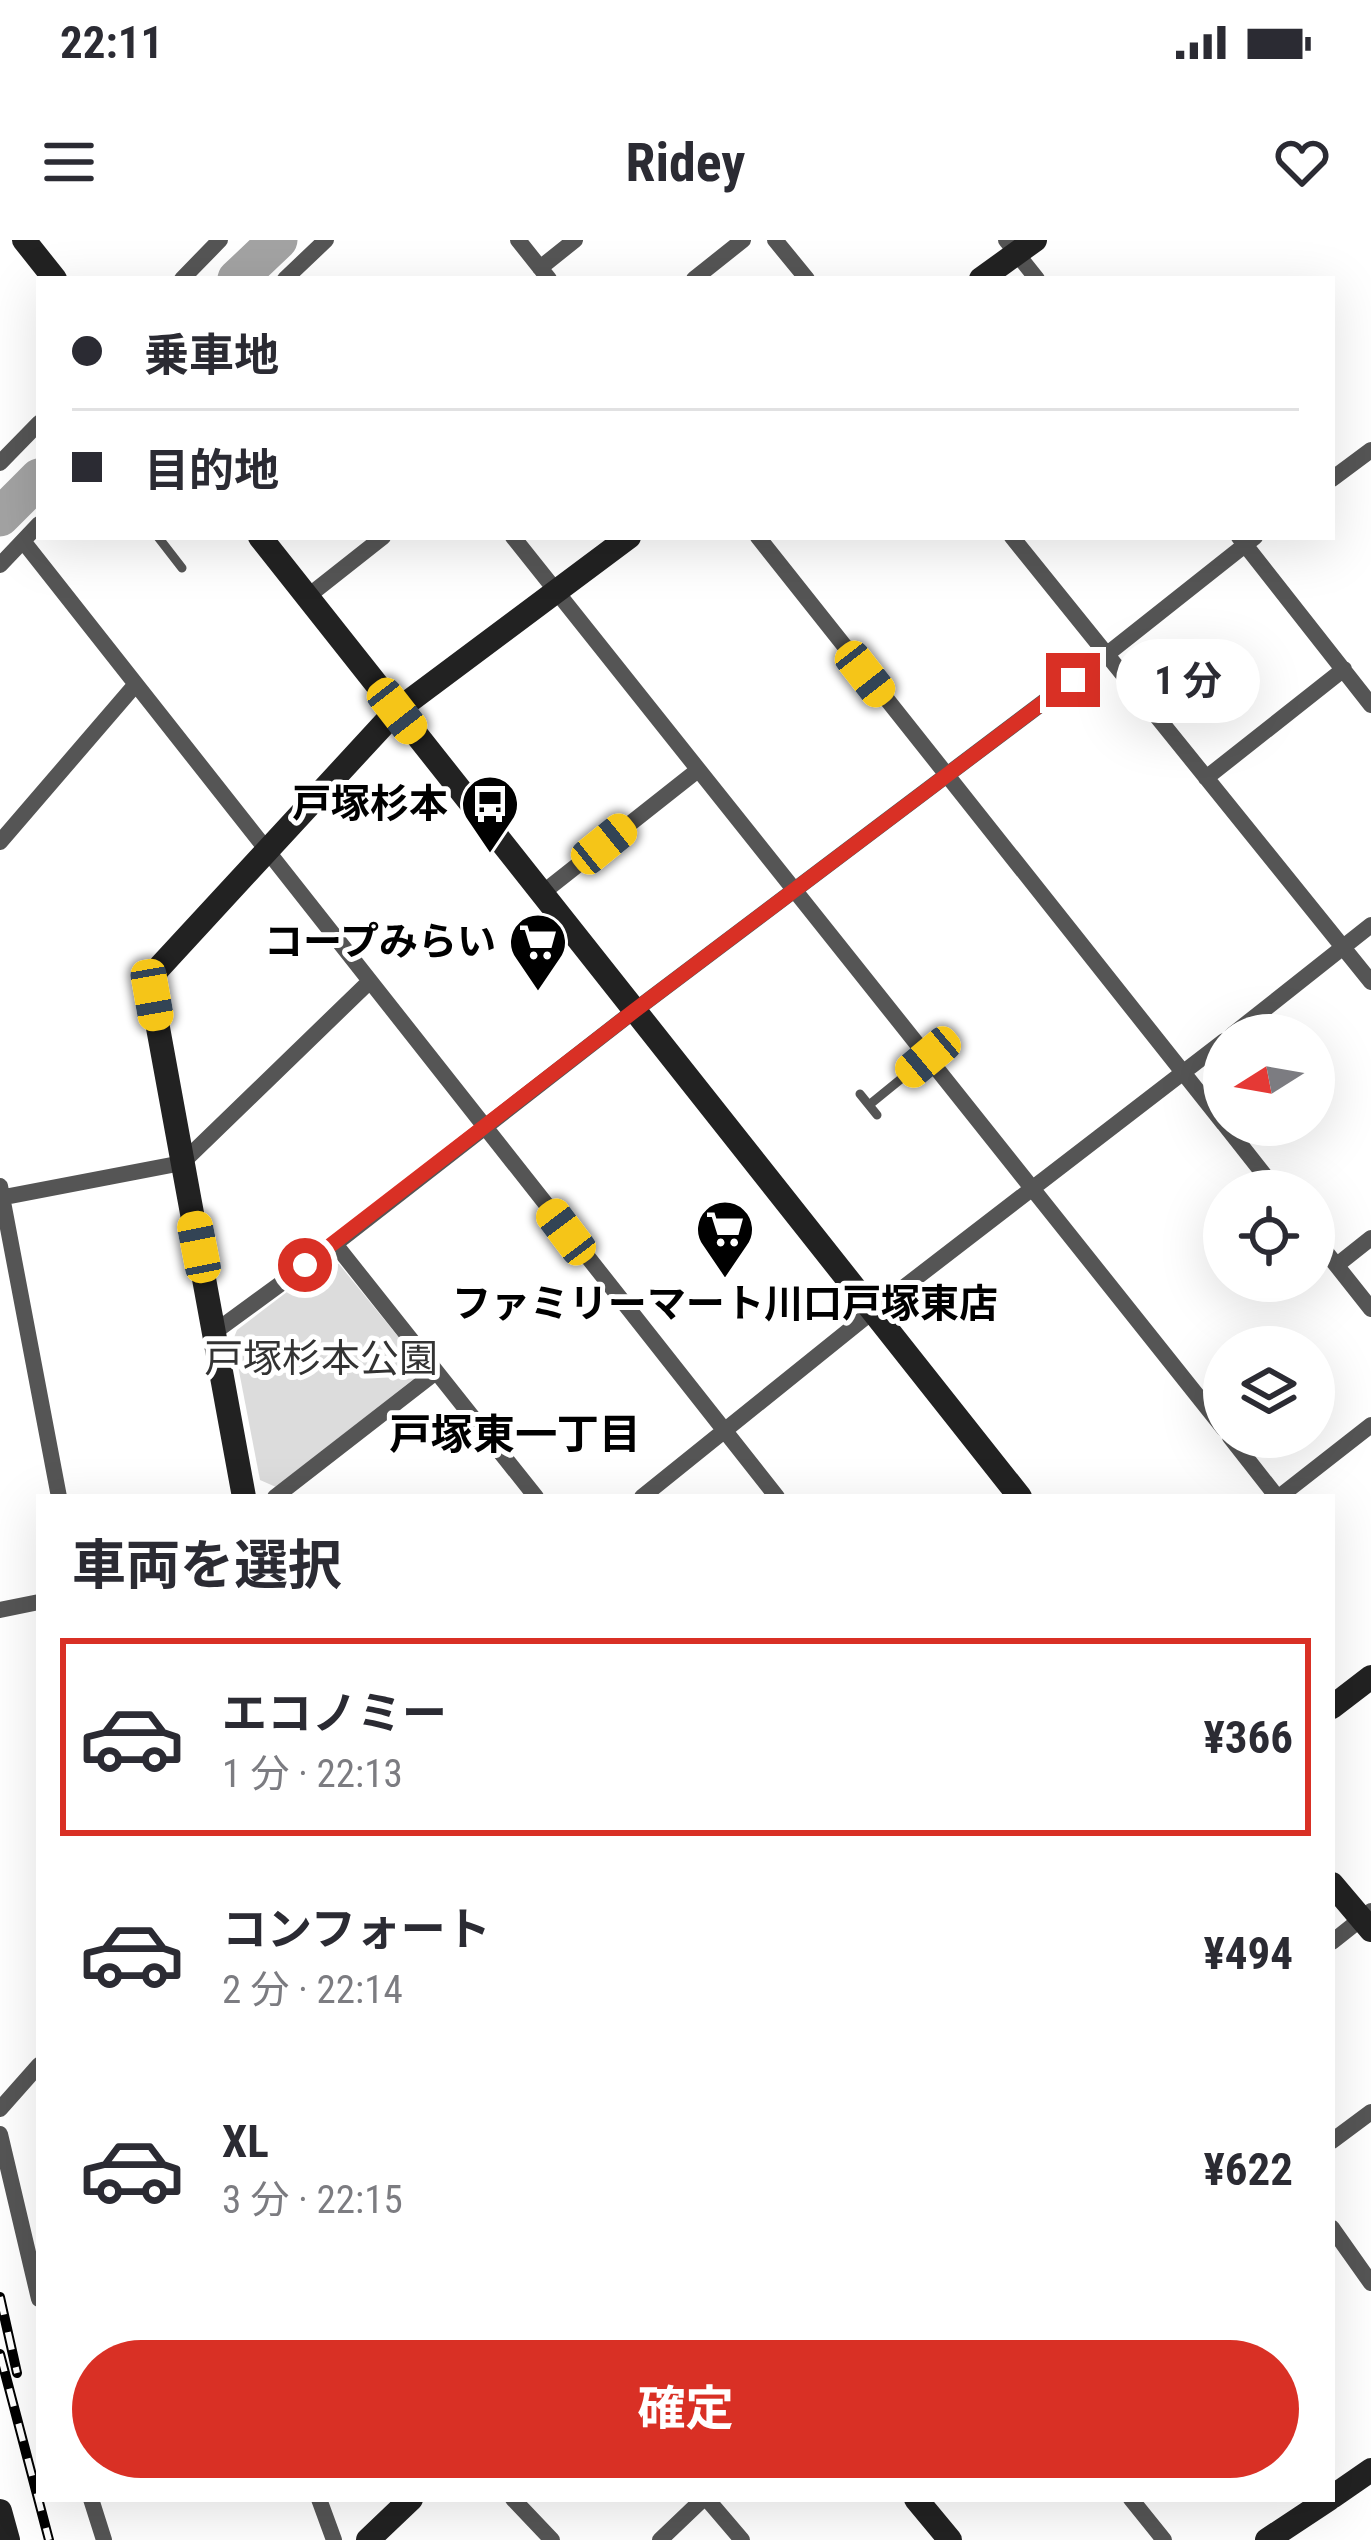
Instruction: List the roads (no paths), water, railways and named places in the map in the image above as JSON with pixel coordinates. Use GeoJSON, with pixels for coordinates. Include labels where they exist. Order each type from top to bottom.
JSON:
{"type":"FeatureCollection","features":[{"type":"Feature","properties":{"kind":"street"},"geometry":{"type":"LineString","coordinates":[[24,240],[53,276]]}},
{"type":"Feature","properties":{"kind":"street"},"geometry":{"type":"LineString","coordinates":[[185,276],[220,240]]}},
{"type":"Feature","properties":{"kind":"street"},"geometry":{"type":"LineString","coordinates":[[296,275],[326,240]]}},
{"type":"Feature","properties":{"kind":"street"},"geometry":{"type":"LineString","coordinates":[[518,240],[544,273],[575,240]]}},
{"type":"Feature","properties":{"kind":"street"},"geometry":{"type":"LineString","coordinates":[[698,276],[743,240]]}},
{"type":"Feature","properties":{"kind":"street"},"geometry":{"type":"LineString","coordinates":[[775,240],[805,276]]}},
{"type":"Feature","properties":{"kind":"street"},"geometry":{"type":"LineString","coordinates":[[984,276],[1019,244],[1035,276]]}},
{"type":"Feature","properties":{"kind":"street"},"geometry":{"type":"LineString","coordinates":[[0,463],[36,426]]}},
{"type":"Feature","properties":{"kind":"street"},"geometry":{"type":"LineString","coordinates":[[1335,477],[1371,450]]}},
{"type":"Feature","properties":{"kind":"street"},"geometry":{"type":"LineString","coordinates":[[0,565],[36,527]]}},
{"type":"Feature","properties":{"kind":"street"},"geometry":{"type":"LineString","coordinates":[[262,540],[1018,1494]]}},
{"type":"Feature","properties":{"kind":"street"},"geometry":{"type":"LineString","coordinates":[[307,597],[379,540]]}},
{"type":"Feature","properties":{"kind":"street"},"geometry":{"type":"LineString","coordinates":[[515,540],[1203,1403]]}},
{"type":"Feature","properties":{"kind":"street"},"geometry":{"type":"LineString","coordinates":[[243,1494],[182,1163],[152,982],[156,971],[397,711],[625,540]]}},
{"type":"Feature","properties":{"kind":"street"},"geometry":{"type":"LineString","coordinates":[[760,540],[1203,1098]]}},
{"type":"Feature","properties":{"kind":"street"},"geometry":{"type":"LineString","coordinates":[[1014,540],[1371,982]]}},
{"type":"Feature","properties":{"kind":"street"},"geometry":{"type":"LineString","coordinates":[[216,1331],[1106,656],[1246,540],[1371,705]]}},
{"type":"Feature","properties":{"kind":"street"},"geometry":{"type":"LineString","coordinates":[[23,541],[774,1494]]}},
{"type":"Feature","properties":{"kind":"street"},"geometry":{"type":"LineString","coordinates":[[1206,778],[1344,669]]}},
{"type":"Feature","properties":{"kind":"street"},"geometry":{"type":"LineString","coordinates":[[1355,686],[1371,672]]}},
{"type":"Feature","properties":{"kind":"street"},"geometry":{"type":"LineString","coordinates":[[0,842],[136,684]]}},
{"type":"Feature","properties":{"kind":"street"},"geometry":{"type":"LineString","coordinates":[[542,894],[698,770]]}},
{"type":"Feature","properties":{"kind":"street"},"geometry":{"type":"LineString","coordinates":[[1258,1014],[1371,925]]}},
{"type":"Feature","properties":{"kind":"street"},"geometry":{"type":"LineString","coordinates":[[58,1494],[1,1194],[182,1163],[369,982]]}},
{"type":"Feature","properties":{"kind":"street"},"geometry":{"type":"LineString","coordinates":[[646,1494],[873,1311],[1203,1057]]}},
{"type":"Feature","properties":{"kind":"street"},"geometry":{"type":"LineString","coordinates":[[1241,1146],[1260,1170]]}},
{"type":"Feature","properties":{"kind":"street"},"geometry":{"type":"LineString","coordinates":[[1371,1238],[1336,1265],[1371,1309]]}},
{"type":"Feature","properties":{"kind":"street"},"geometry":{"type":"LineString","coordinates":[[335,1244],[534,1494]]}},
{"type":"Feature","properties":{"kind":"street"},"geometry":{"type":"LineString","coordinates":[[279,1494],[436,1372]]}},
{"type":"Feature","properties":{"kind":"street"},"geometry":{"type":"LineString","coordinates":[[1282,1494],[1371,1425]]}},
{"type":"Feature","properties":{"kind":"street"},"geometry":{"type":"LineString","coordinates":[[1247,1458],[1276,1494]]}},
{"type":"Feature","properties":{"kind":"street"},"geometry":{"type":"LineString","coordinates":[[0,1610],[36,1603]]}},
{"type":"Feature","properties":{"kind":"street"},"geometry":{"type":"LineString","coordinates":[[1335,1705],[1371,1677]]}},
{"type":"Feature","properties":{"kind":"street"},"geometry":{"type":"LineString","coordinates":[[1335,1887],[1369,1925],[1335,1941]]}},
{"type":"Feature","properties":{"kind":"street"},"geometry":{"type":"LineString","coordinates":[[0,2109],[36,2068]]}},
{"type":"Feature","properties":{"kind":"street"},"geometry":{"type":"LineString","coordinates":[[1335,2139],[1371,2112]]}},
{"type":"Feature","properties":{"kind":"street"},"geometry":{"type":"LineString","coordinates":[[0,2134],[36,2286]]}},
{"type":"Feature","properties":{"kind":"street"},"geometry":{"type":"LineString","coordinates":[[1335,2232],[1371,2283]]}},
{"type":"Feature","properties":{"kind":"street"},"geometry":{"type":"LineString","coordinates":[[1335,2493],[1371,2470]]}},
{"type":"Feature","properties":{"kind":"street"},"geometry":{"type":"LineString","coordinates":[[92,2502],[104,2540]]}},
{"type":"Feature","properties":{"kind":"street"},"geometry":{"type":"LineString","coordinates":[[320,2502],[334,2540]]}},
{"type":"Feature","properties":{"kind":"street"},"geometry":{"type":"LineString","coordinates":[[368,2540],[408,2502]]}},
{"type":"Feature","properties":{"kind":"street"},"geometry":{"type":"LineString","coordinates":[[516,2502],[553,2540]]}},
{"type":"Feature","properties":{"kind":"street"},"geometry":{"type":"LineString","coordinates":[[660,2540],[702,2502]]}},
{"type":"Feature","properties":{"kind":"street"},"geometry":{"type":"LineString","coordinates":[[708,2502],[742,2540]]}},
{"type":"Feature","properties":{"kind":"street"},"geometry":{"type":"LineString","coordinates":[[918,2502],[950,2540]]}},
{"type":"Feature","properties":{"kind":"street"},"geometry":{"type":"LineString","coordinates":[[1134,2502],[1164,2540]]}},
{"type":"Feature","properties":{"kind":"street"},"geometry":{"type":"LineString","coordinates":[[1267,2540],[1322,2502]]}},
{"type":"Feature","properties":{"kind":"street"},"geometry":{"type":"LineString","coordinates":[[0,2511],[8,2540]]}},
{"type":"Feature","properties":{"kind":"lane"},"geometry":{"type":"LineString","coordinates":[[160,540],[182,568]]}},
{"type":"Feature","properties":{"kind":"lane"},"geometry":{"type":"LineString","coordinates":[[869,1105],[928,1057]]}},
{"type":"Feature","properties":{"kind":"lane"},"geometry":{"type":"LineString","coordinates":[[860,1094],[877,1115]]}},
{"type":"Feature","properties":{"kind":"waterway"},"geometry":{"type":"LineString","coordinates":[[240,276],[278,240]]}},
{"type":"Feature","properties":{"kind":"waterway"},"geometry":{"type":"LineString","coordinates":[[0,517],[36,481]]}},
{"type":"Feature","properties":{"kind":"railway"},"geometry":{"type":"LineString","coordinates":[[0,2297],[17,2373]]}},
{"type":"Feature","properties":{"kind":"railway"},"geometry":{"type":"LineString","coordinates":[[0,2354],[36,2491]]}},
{"type":"Feature","properties":{"kind":"railway"},"geometry":{"type":"LineString","coordinates":[[39,2502],[49,2540]]}},
{"type":"Feature","properties":{"kind":"place","name":"戸塚杉本"},"geometry":{"type":"Point","coordinates":[490,855]}},
{"type":"Feature","properties":{"kind":"place","name":"コープみらい"},"geometry":{"type":"Point","coordinates":[538,993]}},
{"type":"Feature","properties":{"kind":"place","name":"ファミリーマート川口戸塚東店"},"geometry":{"type":"Point","coordinates":[725,1280]}},
{"type":"Feature","properties":{"kind":"district","name":"戸塚東一丁目"},"geometry":{"type":"Point","coordinates":[515,1434]}},
{"type":"Feature","properties":{"kind":"park label","name":"戸塚杉本公園"},"geometry":{"type":"Point","coordinates":[321,1359]}}]}
